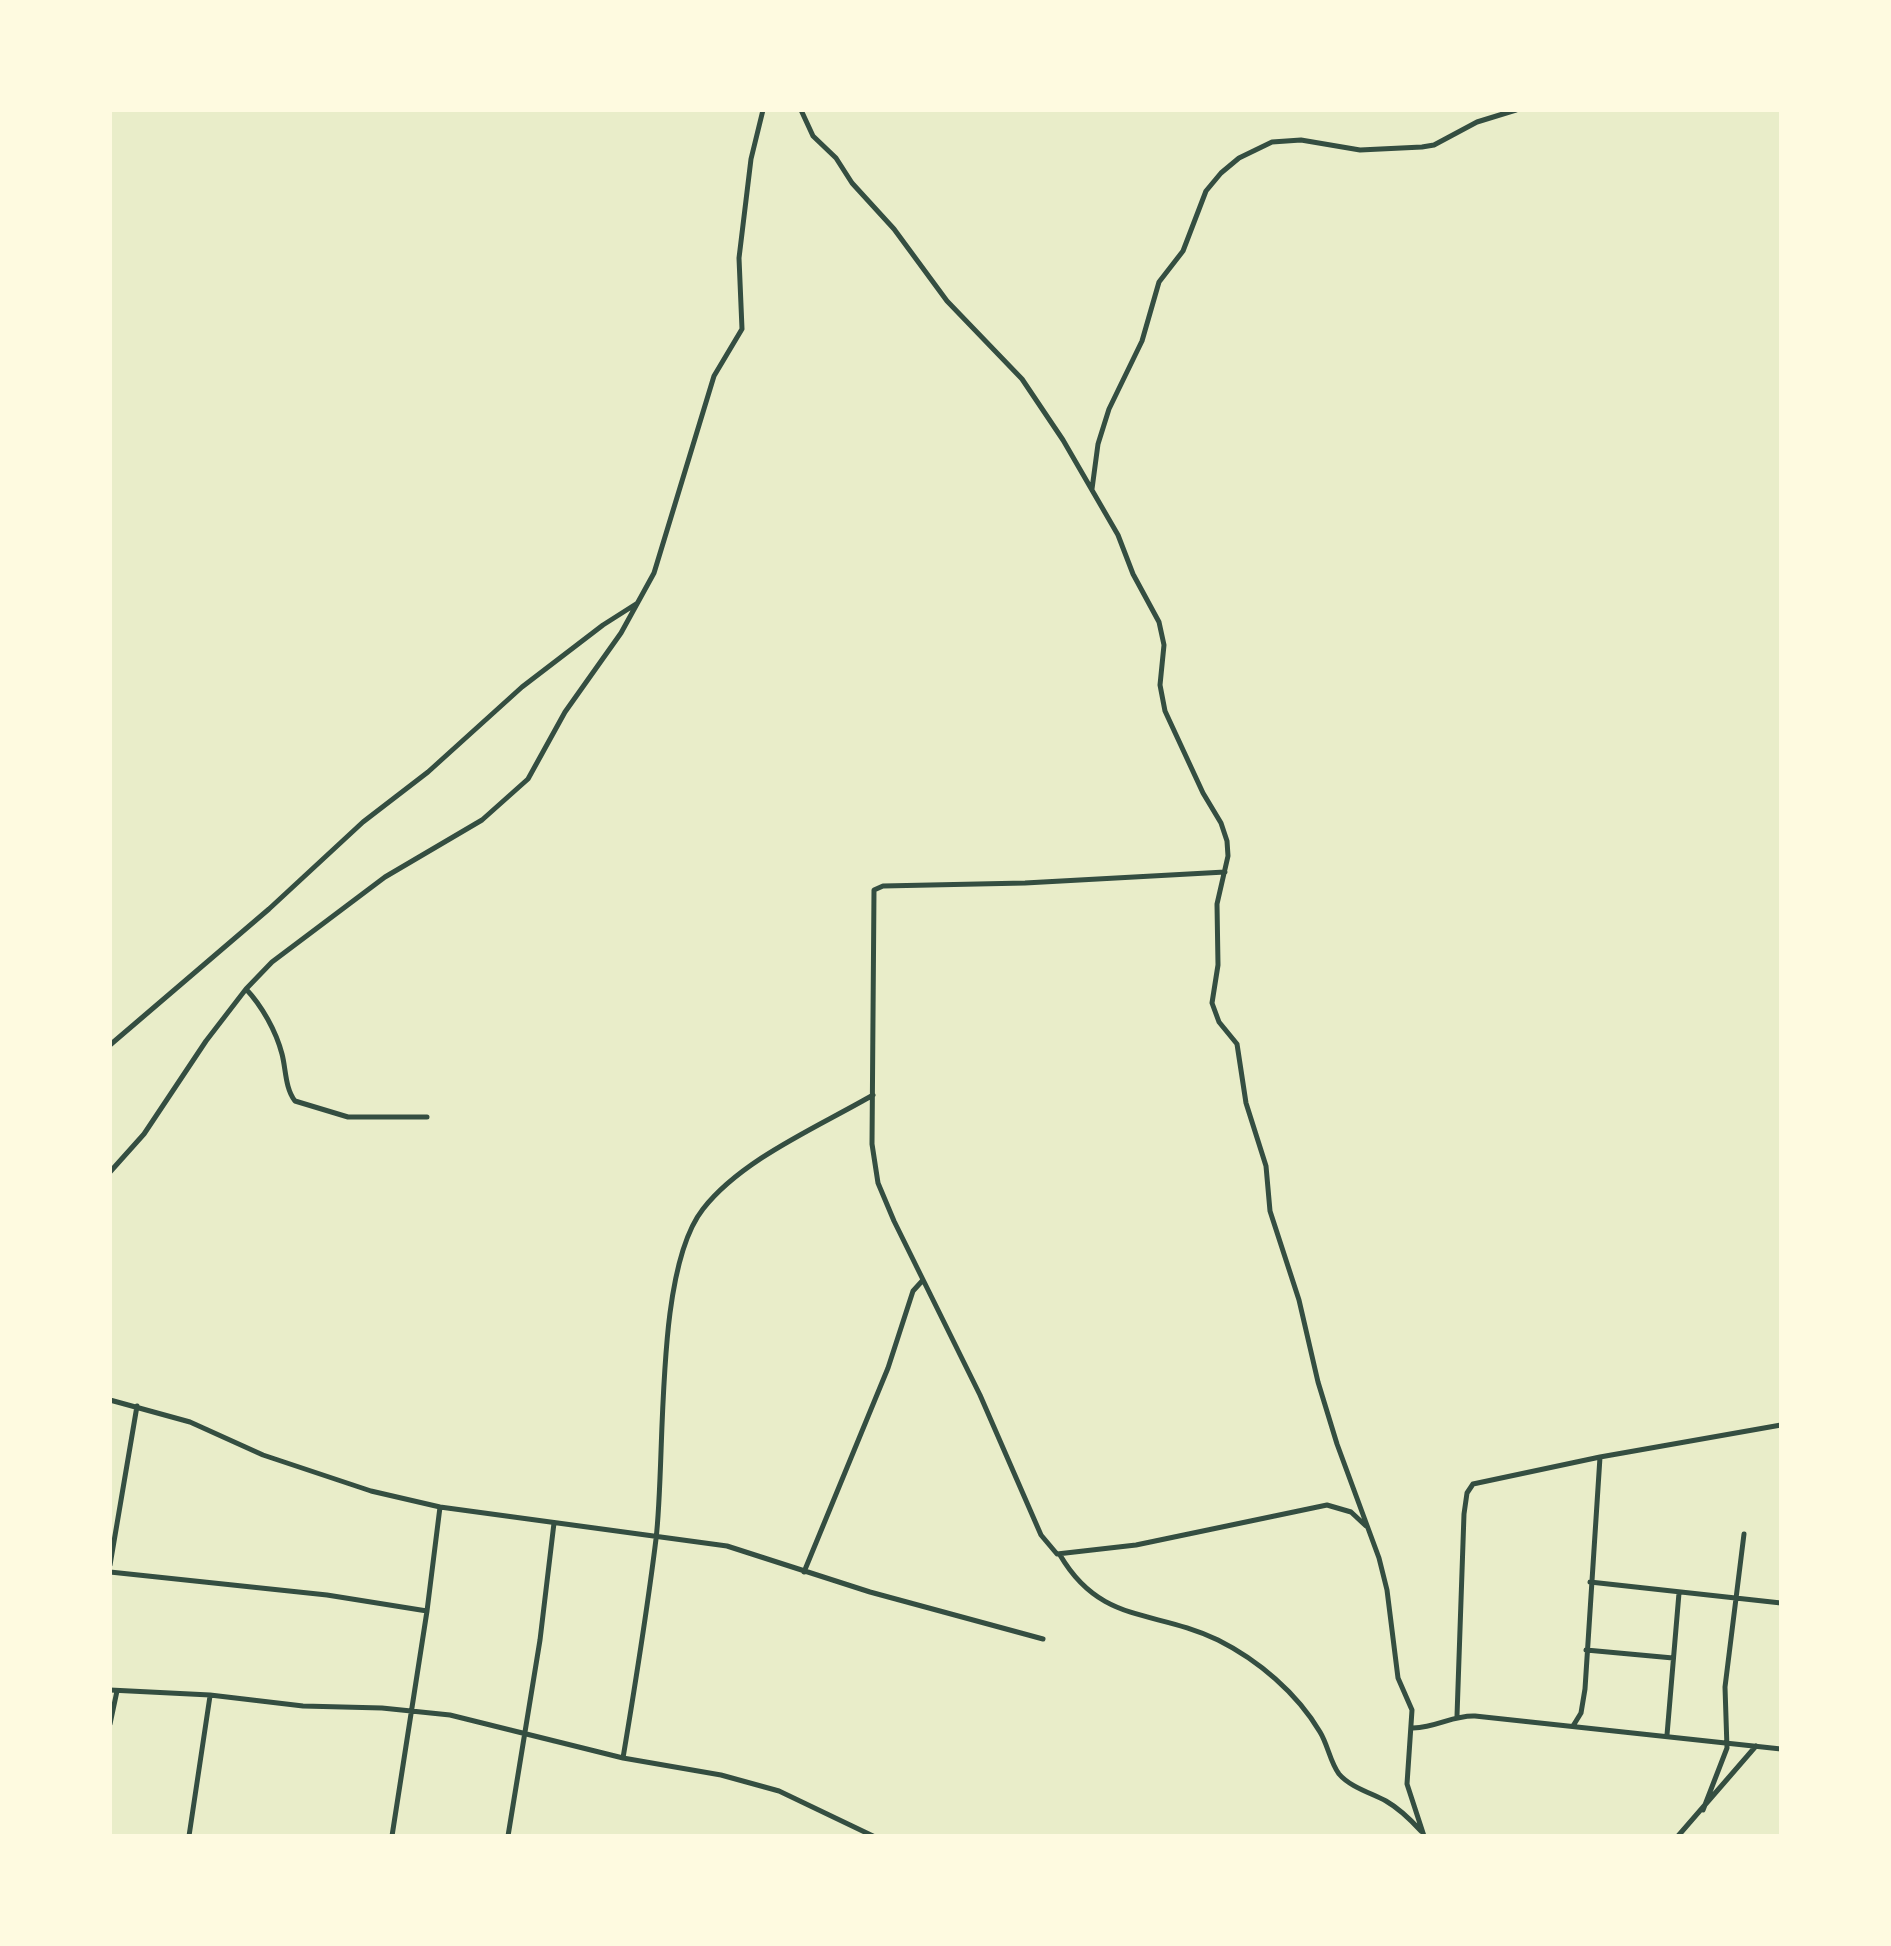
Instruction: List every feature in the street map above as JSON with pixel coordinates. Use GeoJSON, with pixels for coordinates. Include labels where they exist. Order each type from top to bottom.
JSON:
{"type":"FeatureCollection","features":[{"type":"Feature","properties":{"kind":"street"},"geometry":{"type":"LineString","coordinates":[[110,1172],[144,1134],[246,988],[300,939],[385,877],[482,820],[528,779],[566,712],[612,648],[639,602],[668,534],[704,401],[742,329],[740,258],[751,159],[763,110]]}},
{"type":"Feature","properties":{"kind":"street"},"geometry":{"type":"LineString","coordinates":[[801,110],[813,136],[836,158],[947,300],[1022,379],[1118,534],[1160,622],[1164,645],[1161,697],[1227,841],[1217,904],[1218,965],[1212,1003],[1218,1022],[1237,1044],[1249,1116],[1266,1166],[1270,1211],[1294,1284],[1336,1444],[1387,1590],[1398,1678],[1412,1710],[1408,1784],[1424,1834]]}},
{"type":"Feature","properties":{"kind":"street"},"geometry":{"type":"LineString","coordinates":[[1091,492],[1104,426],[1142,341],[1158,282],[1183,251],[1206,191],[1221,173],[1258,147],[1284,139],[1360,150],[1422,147],[1434,145],[1477,122],[1516,110]]}},
{"type":"Feature","properties":{"kind":"street"},"geometry":{"type":"LineString","coordinates":[[110,1045],[270,908],[362,822],[428,772],[522,687],[639,602]]}},
{"type":"Feature","properties":{"kind":"street"},"geometry":{"type":"LineString","coordinates":[[1225,872],[1025,884],[877,887],[873,897],[872,1144],[878,1183],[1041,1534],[1083,1588],[1139,1616],[1194,1630],[1221,1642],[1262,1668],[1294,1698],[1320,1732],[1340,1774],[1390,1804],[1424,1834]]}},
{"type":"Feature","properties":{"kind":"street"},"geometry":{"type":"LineString","coordinates":[[246,988],[280,1044],[289,1090],[295,1101],[348,1117],[427,1117]]}},
{"type":"Feature","properties":{"kind":"street"},"geometry":{"type":"LineString","coordinates":[[623,1758],[656,1535],[678,1263],[688,1233],[702,1210],[737,1176],[873,1095]]}},
{"type":"Feature","properties":{"kind":"street"},"geometry":{"type":"LineString","coordinates":[[804,1572],[888,1368],[914,1291],[923,1280]]}},
{"type":"Feature","properties":{"kind":"street"},"geometry":{"type":"LineString","coordinates":[[110,1400],[190,1422],[263,1455],[371,1491],[440,1508],[727,1546],[804,1572],[1044,1639]]}},
{"type":"Feature","properties":{"kind":"street"},"geometry":{"type":"LineString","coordinates":[[137,1406],[110,1568],[427,1611]]}},
{"type":"Feature","properties":{"kind":"street"},"geometry":{"type":"LineString","coordinates":[[1457,1716],[1467,1493],[1472,1484],[1781,1426]]}},
{"type":"Feature","properties":{"kind":"street"},"geometry":{"type":"LineString","coordinates":[[1571,1728],[1584,1701],[1600,1458]]}},
{"type":"Feature","properties":{"kind":"street"},"geometry":{"type":"LineString","coordinates":[[1060,1555],[1136,1545],[1327,1505],[1350,1512],[1368,1528]]}},
{"type":"Feature","properties":{"kind":"street"},"geometry":{"type":"LineString","coordinates":[[392,1836],[440,1508]]}},
{"type":"Feature","properties":{"kind":"street"},"geometry":{"type":"LineString","coordinates":[[508,1836],[540,1640],[554,1523]]}},
{"type":"Feature","properties":{"kind":"street"},"geometry":{"type":"LineString","coordinates":[[1704,1810],[1728,1741],[1725,1687],[1744,1534]]}},
{"type":"Feature","properties":{"kind":"street"},"geometry":{"type":"LineString","coordinates":[[1590,1582],[1781,1603]]}},
{"type":"Feature","properties":{"kind":"street"},"geometry":{"type":"LineString","coordinates":[[1667,1735],[1679,1593]]}},
{"type":"Feature","properties":{"kind":"street"},"geometry":{"type":"LineString","coordinates":[[1585,1650],[1673,1658]]}},
{"type":"Feature","properties":{"kind":"street"},"geometry":{"type":"LineString","coordinates":[[110,1724],[114,1690],[411,1710],[779,1791],[872,1836]]}},
{"type":"Feature","properties":{"kind":"street"},"geometry":{"type":"LineString","coordinates":[[189,1836],[210,1695]]}},
{"type":"Feature","properties":{"kind":"street"},"geometry":{"type":"LineString","coordinates":[[1412,1728],[1442,1725],[1457,1716],[1476,1716],[1781,1749]]}},
{"type":"Feature","properties":{"kind":"street"},"geometry":{"type":"LineString","coordinates":[[1678,1836],[1756,1746]]}}]}
